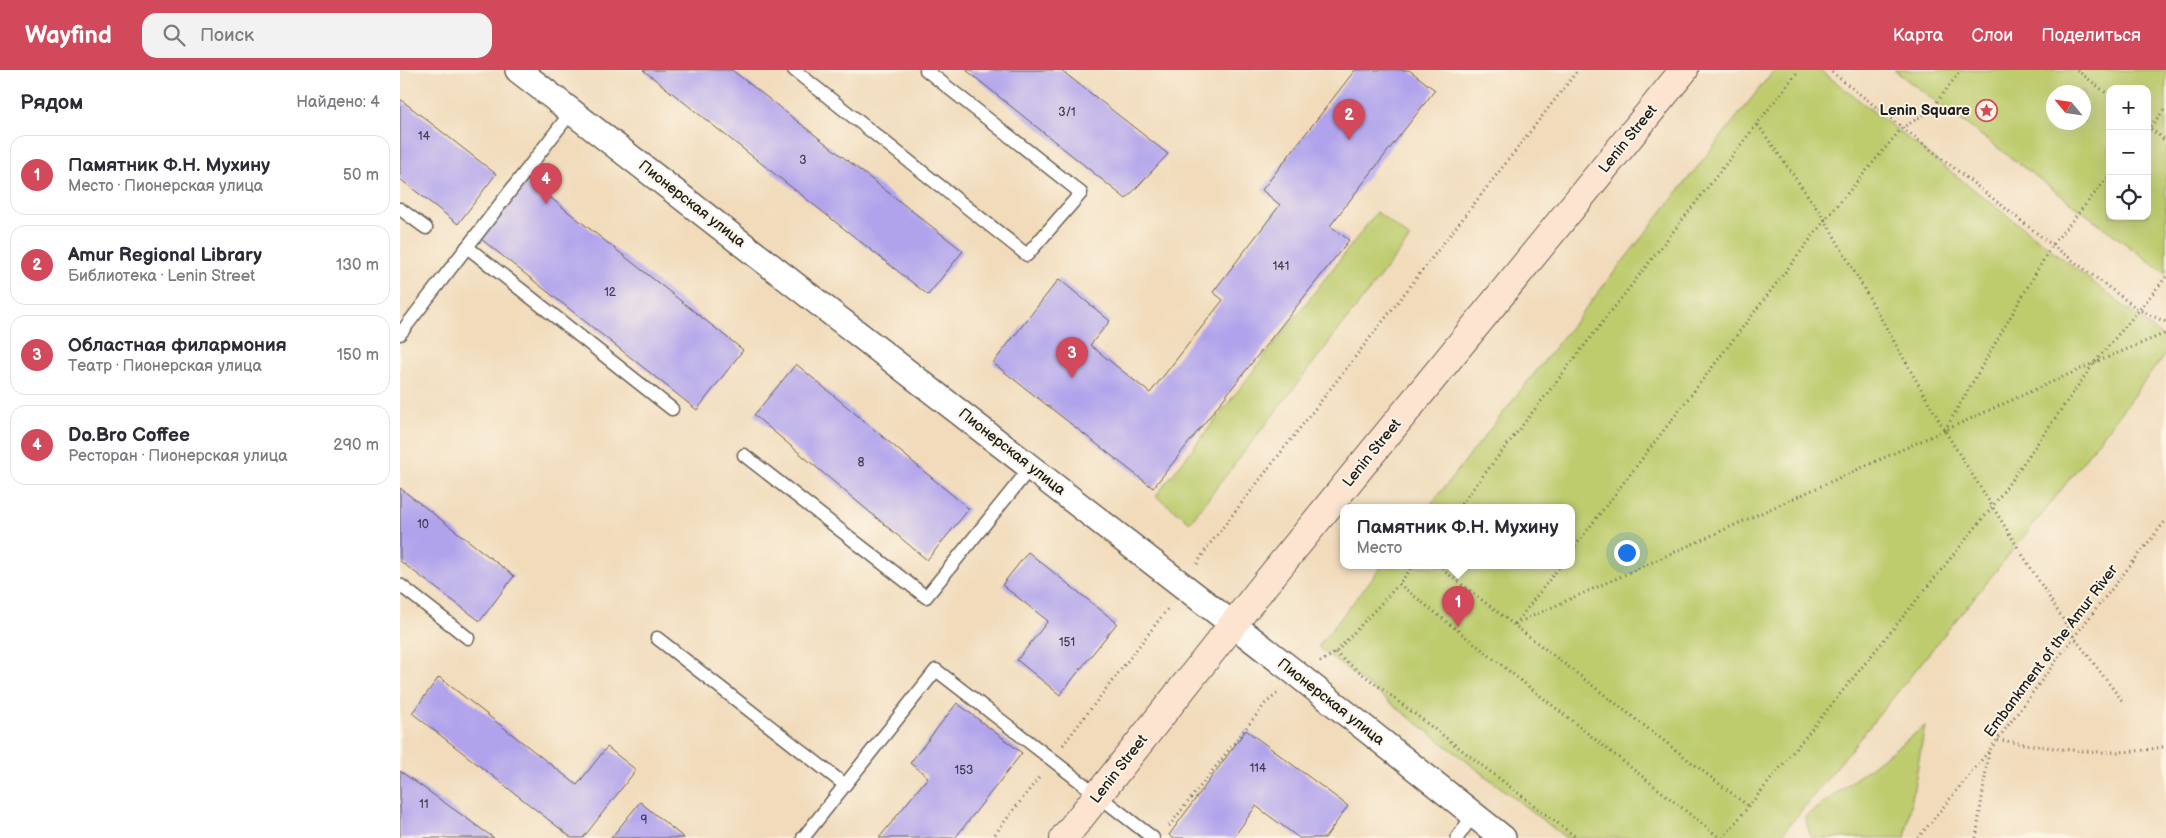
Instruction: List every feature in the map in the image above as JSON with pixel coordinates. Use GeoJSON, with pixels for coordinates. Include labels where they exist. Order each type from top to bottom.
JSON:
{"type":"FeatureCollection","features":[{"type":"Feature","properties":{"kind":"main road","name":"Lenin Street"},"geometry":{"type":"LineString","coordinates":[[1064,838],[1233,625],[1684,70]]}},
{"type":"Feature","properties":{"kind":"street","name":"Пионерская улица"},"geometry":{"type":"LineString","coordinates":[[518,70],[1184,586],[1503,838]]}},
{"type":"Feature","properties":{"kind":"lane"},"geometry":{"type":"LineString","coordinates":[[794,70],[1027,255],[1081,193],[926,70]]}},
{"type":"Feature","properties":{"kind":"lane"},"geometry":{"type":"LineString","coordinates":[[400,334],[572,111]]}},
{"type":"Feature","properties":{"kind":"lane"},"geometry":{"type":"LineString","coordinates":[[400,209],[426,228]]}},
{"type":"Feature","properties":{"kind":"lane"},"geometry":{"type":"LineString","coordinates":[[467,247],[672,409]]}},
{"type":"Feature","properties":{"kind":"lane"},"geometry":{"type":"LineString","coordinates":[[744,455],[926,597],[1031,467]]}},
{"type":"Feature","properties":{"kind":"lane"},"geometry":{"type":"LineString","coordinates":[[400,586],[468,638]]}},
{"type":"Feature","properties":{"kind":"lane"},"geometry":{"type":"LineString","coordinates":[[657,638],[846,785]]}},
{"type":"Feature","properties":{"kind":"lane"},"geometry":{"type":"LineString","coordinates":[[803,838],[936,670],[1153,838]]}},
{"type":"Feature","properties":{"kind":"lane"},"geometry":{"type":"LineString","coordinates":[[1457,838],[1473,815]]}},
{"type":"Feature","properties":{"kind":"path"},"geometry":{"type":"LineString","coordinates":[[992,838],[1184,586],[1206,549],[1578,70]]}},
{"type":"Feature","properties":{"kind":"path"},"geometry":{"type":"LineString","coordinates":[[1461,504],[1758,125],[1798,70]]}},
{"type":"Feature","properties":{"kind":"path"},"geometry":{"type":"LineString","coordinates":[[1829,70],[2052,245],[2140,310],[2166,322]]}},
{"type":"Feature","properties":{"kind":"path"},"geometry":{"type":"LineString","coordinates":[[1575,546],[1825,220],[1902,128],[1930,111],[1961,70]]}},
{"type":"Feature","properties":{"kind":"path"},"geometry":{"type":"LineString","coordinates":[[2077,70],[2106,93]]}},
{"type":"Feature","properties":{"kind":"path"},"geometry":{"type":"LineString","coordinates":[[2151,125],[2166,108]]}},
{"type":"Feature","properties":{"kind":"path"},"geometry":{"type":"LineString","coordinates":[[1758,125],[1825,220],[1945,431],[2074,637],[2123,702]]}},
{"type":"Feature","properties":{"kind":"path"},"geometry":{"type":"LineString","coordinates":[[2151,130],[2166,141]]}},
{"type":"Feature","properties":{"kind":"path"},"geometry":{"type":"LineString","coordinates":[[1945,431],[2052,245],[2106,181]]}},
{"type":"Feature","properties":{"kind":"path"},"geometry":{"type":"LineString","coordinates":[[1399,584],[1722,838],[1993,506],[2094,363],[2166,278]]}},
{"type":"Feature","properties":{"kind":"path"},"geometry":{"type":"LineString","coordinates":[[1515,624],[2094,363],[2166,333]]}},
{"type":"Feature","properties":{"kind":"path","name":"Embankment of the Amur River"},"geometry":{"type":"LineString","coordinates":[[1976,838],[1989,751],[2074,637],[2166,520]]}},
{"type":"Feature","properties":{"kind":"path"},"geometry":{"type":"LineString","coordinates":[[1165,830],[1265,704],[1298,675],[1335,653],[1411,569]]}},
{"type":"Feature","properties":{"kind":"path"},"geometry":{"type":"LineString","coordinates":[[1442,569],[1748,806]]}},
{"type":"Feature","properties":{"kind":"path"},"geometry":{"type":"LineString","coordinates":[[1515,624],[1558,569]]}},
{"type":"Feature","properties":{"kind":"path"},"geometry":{"type":"LineString","coordinates":[[1335,653],[1576,838]]}},
{"type":"Feature","properties":{"kind":"path"},"geometry":{"type":"LineString","coordinates":[[1998,740],[2055,748],[2115,752],[2149,750],[2166,746]]}},
{"type":"Feature","properties":{"kind":"path"},"geometry":{"type":"LineString","coordinates":[[1918,838],[1989,751]]}},
{"type":"Feature","properties":{"kind":"green space"},"geometry":{"type":"Polygon","coordinates":[[[1774,70],[1820,70],[2166,339],[2166,353],[2051,503],[1779,838],[1566,838],[1318,647],[1380,569],[1575,569],[1575,504],[1431,504],[1774,70]]]}},
{"type":"Feature","properties":{"kind":"green space"},"geometry":{"type":"Polygon","coordinates":[[[1894,70],[2166,70],[2166,274],[1894,70]]]}},
{"type":"Feature","properties":{"kind":"green space"},"geometry":{"type":"Polygon","coordinates":[[[1377,212],[1410,238],[1190,522],[1156,496],[1377,212]]]}},
{"type":"Feature","properties":{"kind":"green space"},"geometry":{"type":"Polygon","coordinates":[[[1925,726],[1905,838],[1811,838],[1805,817],[1925,726]]]}},
{"type":"Feature","properties":{"kind":"building"},"geometry":{"type":"Polygon","coordinates":[[[643,70],[732,70],[963,251],[928,295],[643,70]]]}},
{"type":"Feature","properties":{"kind":"building"},"geometry":{"type":"Polygon","coordinates":[[[966,70],[1061,70],[1168,154],[1126,199],[966,70]]]}},
{"type":"Feature","properties":{"kind":"building"},"geometry":{"type":"Polygon","coordinates":[[[1355,70],[1409,70],[1435,90],[1330,226],[1349,240],[1153,488],[993,363],[1059,279],[1110,321],[1090,345],[1150,393],[1223,300],[1213,292],[1280,205],[1262,190],[1355,70]]]}},
{"type":"Feature","properties":{"kind":"building"},"geometry":{"type":"Polygon","coordinates":[[[400,99],[496,174],[458,224],[400,179],[400,99]]]}},
{"type":"Feature","properties":{"kind":"building"},"geometry":{"type":"Polygon","coordinates":[[[523,176],[743,350],[697,410],[476,235],[523,176]]]}},
{"type":"Feature","properties":{"kind":"building"},"geometry":{"type":"Polygon","coordinates":[[[796,364],[969,509],[927,560],[754,415],[796,364]]]}},
{"type":"Feature","properties":{"kind":"building"},"geometry":{"type":"Polygon","coordinates":[[[400,488],[514,576],[480,621],[400,561],[400,488]]]}},
{"type":"Feature","properties":{"kind":"building"},"geometry":{"type":"Polygon","coordinates":[[[1028,552],[1117,623],[1060,695],[1017,660],[1048,621],[1002,585],[1028,552]]]}},
{"type":"Feature","properties":{"kind":"building"},"geometry":{"type":"Polygon","coordinates":[[[439,677],[577,785],[607,747],[636,770],[583,838],[572,838],[412,713],[439,677]]]}},
{"type":"Feature","properties":{"kind":"building"},"geometry":{"type":"Polygon","coordinates":[[[957,703],[1022,753],[955,838],[879,838],[928,777],[910,763],[957,703]]]}},
{"type":"Feature","properties":{"kind":"building"},"geometry":{"type":"Polygon","coordinates":[[[1246,730],[1348,806],[1325,838],[1299,838],[1256,806],[1233,838],[1173,838],[1169,835],[1246,730]]]}},
{"type":"Feature","properties":{"kind":"building"},"geometry":{"type":"Polygon","coordinates":[[[400,771],[494,838],[400,838],[400,771]]]}},
{"type":"Feature","properties":{"kind":"building"},"geometry":{"type":"Polygon","coordinates":[[[640,802],[684,838],[611,838],[640,802]]]}},
{"type":"Feature","properties":{"kind":"place","name":"Lenin Square"},"geometry":{"type":"Point","coordinates":[1986,110]}},
{"type":"Feature","properties":{"kind":"place","name":"Amur Regional Library"},"geometry":{"type":"Point","coordinates":[1349,140]}},
{"type":"Feature","properties":{"kind":"place","name":"Do.Bro Coffee"},"geometry":{"type":"Point","coordinates":[546,204]}},
{"type":"Feature","properties":{"kind":"place","name":"Областная филармония"},"geometry":{"type":"Point","coordinates":[1072,378]}},
{"type":"Feature","properties":{"kind":"place","name":"Памятник Ф.Н. Мухину"},"geometry":{"type":"Point","coordinates":[1458,627]}}]}
